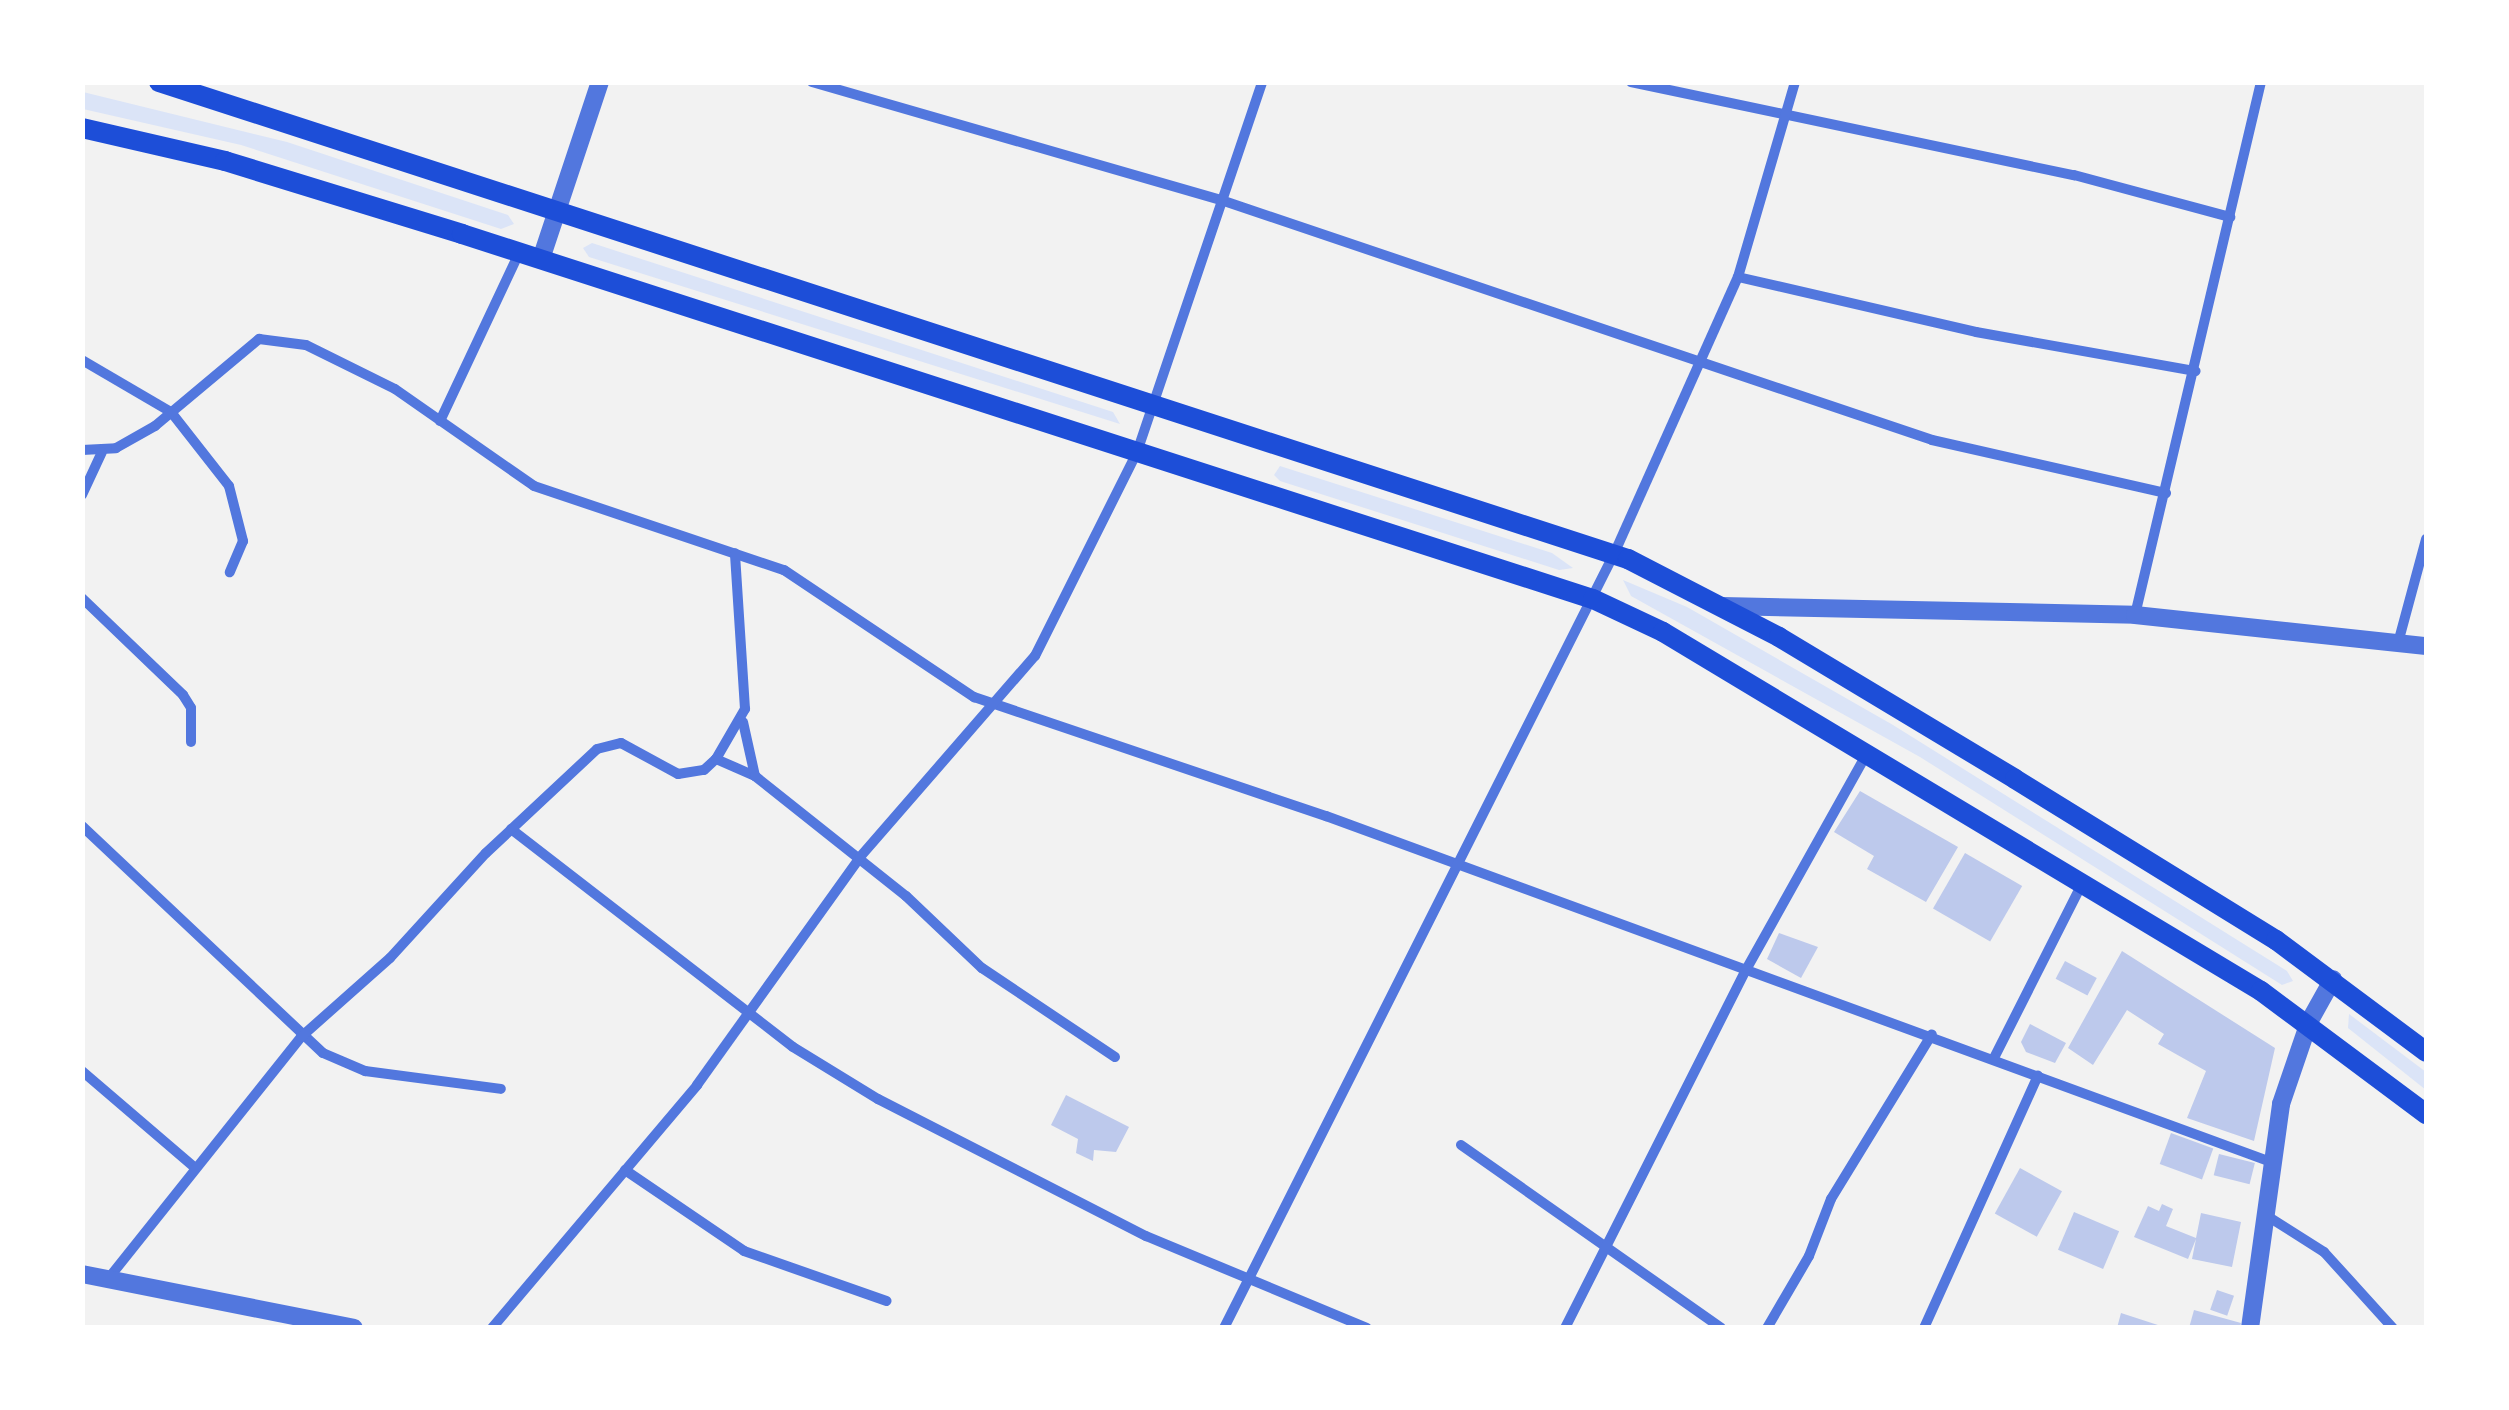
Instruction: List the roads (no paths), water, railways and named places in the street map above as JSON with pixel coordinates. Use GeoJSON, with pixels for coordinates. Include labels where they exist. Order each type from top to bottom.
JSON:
{"type":"FeatureCollection","features":[{"type":"Feature","properties":{"kind":"main road"},"geometry":{"type":"LineString","coordinates":[[159,82],[1614,554],[1722,606],[2015,779],[2333,979],[2426,1052]]}},
{"type":"Feature","properties":{"kind":"main road"},"geometry":{"type":"LineString","coordinates":[[82,128],[225,160],[1593,600],[1662,632],[2309,1022],[2426,1114]]}},
{"type":"Feature","properties":{"kind":"street"},"geometry":{"type":"LineString","coordinates":[[541,259],[600,82]]}},
{"type":"Feature","properties":{"kind":"street"},"geometry":{"type":"LineString","coordinates":[[812,82],[1221,200],[1932,440],[2166,493]]}},
{"type":"Feature","properties":{"kind":"street"},"geometry":{"type":"LineString","coordinates":[[492,1328],[748,1014],[860,857],[998,705],[1035,656],[1137,452],[1262,82]]}},
{"type":"Feature","properties":{"kind":"street"},"geometry":{"type":"LineString","coordinates":[[1631,82],[2074,175],[2230,217]]}},
{"type":"Feature","properties":{"kind":"street"},"geometry":{"type":"LineString","coordinates":[[1224,1328],[1593,600],[1738,277],[1788,116],[1794,82]]}},
{"type":"Feature","properties":{"kind":"street"},"geometry":{"type":"LineString","coordinates":[[2136,614],[2261,82]]}},
{"type":"Feature","properties":{"kind":"street"},"geometry":{"type":"LineString","coordinates":[[440,421],[519,253]]}},
{"type":"Feature","properties":{"kind":"street"},"geometry":{"type":"LineString","coordinates":[[1738,277],[1976,332],[2196,371]]}},
{"type":"Feature","properties":{"kind":"street"},"geometry":{"type":"LineString","coordinates":[[82,495],[102,452],[171,412],[241,349],[274,337],[366,373],[440,421],[494,463],[564,500],[784,570],[956,687],[998,705],[1932,1034],[2271,1162]]}},
{"type":"Feature","properties":{"kind":"street"},"geometry":{"type":"LineString","coordinates":[[82,360],[171,412],[239,508],[244,541],[230,572]]}},
{"type":"Feature","properties":{"kind":"street"},"geometry":{"type":"LineString","coordinates":[[82,450],[102,452]]}},
{"type":"Feature","properties":{"kind":"street"},"geometry":{"type":"LineString","coordinates":[[2398,642],[2426,539]]}},
{"type":"Feature","properties":{"kind":"street"},"geometry":{"type":"LineString","coordinates":[[735,553],[743,722],[755,776]]}},
{"type":"Feature","properties":{"kind":"street"},"geometry":{"type":"LineString","coordinates":[[82,598],[183,694],[193,722],[191,742]]}},
{"type":"Feature","properties":{"kind":"street"},"geometry":{"type":"LineString","coordinates":[[1722,606],[2136,614],[2426,646]]}},
{"type":"Feature","properties":{"kind":"street"},"geometry":{"type":"LineString","coordinates":[[108,1279],[301,1037],[390,958],[511,829],[609,742],[678,774],[704,770],[743,722]]}},
{"type":"Feature","properties":{"kind":"street"},"geometry":{"type":"LineString","coordinates":[[1565,1328],[1747,968],[1867,754]]}},
{"type":"Feature","properties":{"kind":"street"},"geometry":{"type":"LineString","coordinates":[[716,759],[755,776],[860,857],[982,968],[1116,1057]]}},
{"type":"Feature","properties":{"kind":"street"},"geometry":{"type":"LineString","coordinates":[[82,826],[231,960],[301,1037],[366,1071],[502,1090]]}},
{"type":"Feature","properties":{"kind":"street"},"geometry":{"type":"LineString","coordinates":[[511,829],[748,1014],[977,1153],[1146,1236],[1367,1328]]}},
{"type":"Feature","properties":{"kind":"street"},"geometry":{"type":"LineString","coordinates":[[1994,1058],[2082,884]]}},
{"type":"Feature","properties":{"kind":"street"},"geometry":{"type":"LineString","coordinates":[[2250,1328],[2281,1104],[2309,1022],[2333,979]]}},
{"type":"Feature","properties":{"kind":"street"},"geometry":{"type":"LineString","coordinates":[[1767,1328],[1808,1256],[1830,1199],[1932,1034]]}},
{"type":"Feature","properties":{"kind":"street"},"geometry":{"type":"LineString","coordinates":[[82,1071],[194,1167]]}},
{"type":"Feature","properties":{"kind":"street"},"geometry":{"type":"LineString","coordinates":[[1929,1326],[2038,1074]]}},
{"type":"Feature","properties":{"kind":"street"},"geometry":{"type":"LineString","coordinates":[[1460,1145],[1721,1328]]}},
{"type":"Feature","properties":{"kind":"street"},"geometry":{"type":"LineString","coordinates":[[624,1170],[744,1251],[887,1301]]}},
{"type":"Feature","properties":{"kind":"street"},"geometry":{"type":"LineString","coordinates":[[2264,1213],[2324,1252],[2393,1328]]}},
{"type":"Feature","properties":{"kind":"street"},"geometry":{"type":"LineString","coordinates":[[82,1274],[354,1328]]}}]}
